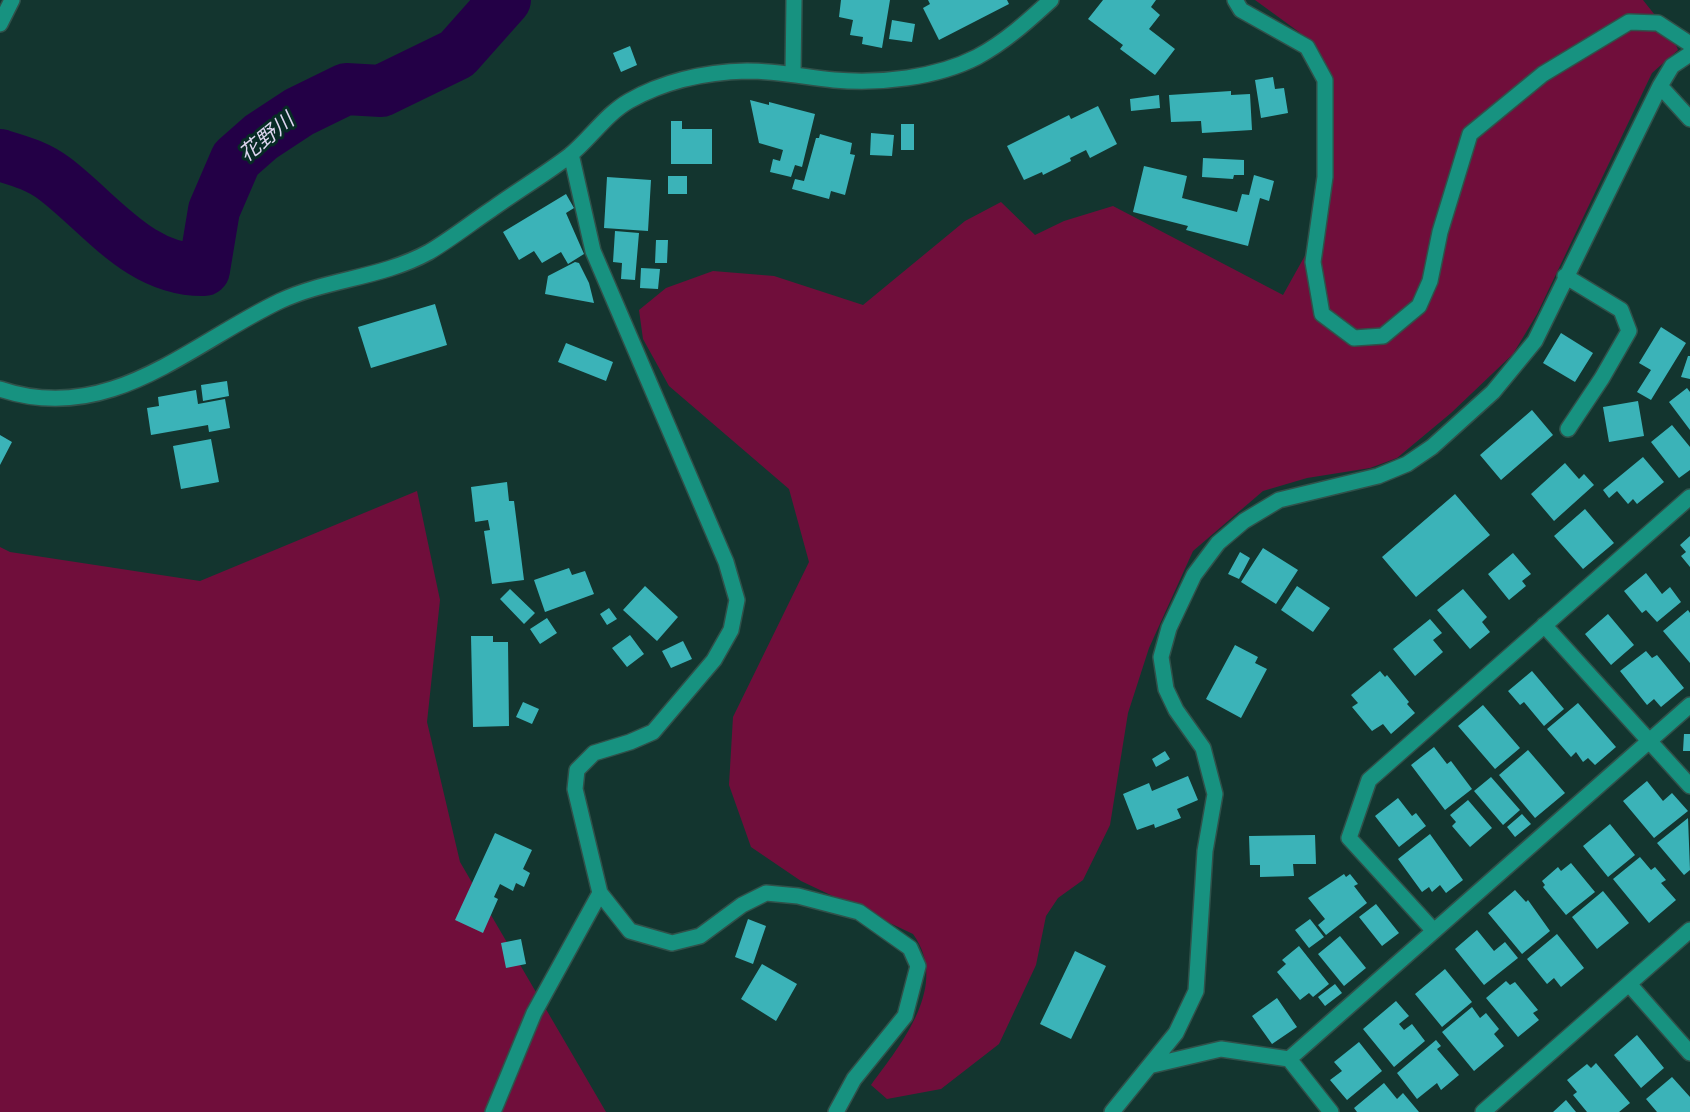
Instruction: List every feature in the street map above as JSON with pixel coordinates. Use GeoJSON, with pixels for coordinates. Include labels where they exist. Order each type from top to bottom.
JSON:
{"type":"FeatureCollection","features":[{"type":"Feature","properties":{"kind":"street"},"geometry":{"type":"LineString","coordinates":[[0,24],[12,0]]}},
{"type":"Feature","properties":{"kind":"street"},"geometry":{"type":"LineString","coordinates":[[793,74],[794,0]]}},
{"type":"Feature","properties":{"kind":"street"},"geometry":{"type":"LineString","coordinates":[[0,388],[25,397],[52,399],[79,398],[115,389],[152,374],[281,300],[386,271],[429,252],[571,154],[627,102],[665,84],[697,75],[738,72],[793,74],[837,80],[877,80],[937,72],[977,57],[1018,30],[1052,0]]}},
{"type":"Feature","properties":{"kind":"street"},"geometry":{"type":"LineString","coordinates":[[1235,0],[1241,10],[1307,47],[1325,80],[1325,177],[1314,262],[1322,314],[1354,338],[1383,336],[1419,306],[1430,281],[1440,232],[1470,134],[1543,74],[1629,22],[1658,23],[1690,44]]}},
{"type":"Feature","properties":{"kind":"street"},"geometry":{"type":"LineString","coordinates":[[1112,1112],[1153,1065],[1176,1033],[1196,991],[1205,851],[1215,794],[1203,748],[1176,710],[1166,689],[1161,657],[1169,628],[1194,575],[1226,536],[1244,521],[1279,500],[1378,476],[1407,464],[1432,447],[1493,392],[1536,340],[1565,276],[1660,86],[1672,66],[1690,54]]}},
{"type":"Feature","properties":{"kind":"street"},"geometry":{"type":"LineString","coordinates":[[1660,86],[1690,119]]}},
{"type":"Feature","properties":{"kind":"street"},"geometry":{"type":"LineString","coordinates":[[571,154],[593,252],[726,562],[737,600],[731,630],[714,660],[652,732],[630,742],[594,753],[577,770],[575,789],[600,893],[630,931],[672,942],[700,936],[742,905],[766,893],[798,896],[859,912],[910,948],[918,966],[905,1016],[854,1078],[836,1112]]}},
{"type":"Feature","properties":{"kind":"street"},"geometry":{"type":"LineString","coordinates":[[1565,276],[1621,310],[1629,331],[1602,378],[1568,429]]}},
{"type":"Feature","properties":{"kind":"street"},"geometry":{"type":"LineString","coordinates":[[1434,931],[1349,838],[1369,780],[1690,497]]}},
{"type":"Feature","properties":{"kind":"street"},"geometry":{"type":"LineString","coordinates":[[1544,625],[1690,786]]}},
{"type":"Feature","properties":{"kind":"street"},"geometry":{"type":"LineString","coordinates":[[1289,1059],[1690,705]]}},
{"type":"Feature","properties":{"kind":"street"},"geometry":{"type":"LineString","coordinates":[[493,1112],[534,1013],[600,893]]}},
{"type":"Feature","properties":{"kind":"street"},"geometry":{"type":"LineString","coordinates":[[1483,1112],[1690,930]]}},
{"type":"Feature","properties":{"kind":"street"},"geometry":{"type":"LineString","coordinates":[[1629,984],[1690,1053]]}},
{"type":"Feature","properties":{"kind":"street"},"geometry":{"type":"LineString","coordinates":[[1153,1065],[1221,1049],[1289,1059],[1331,1112]]}},
{"type":"Feature","properties":{"kind":"shaded area"},"geometry":{"type":"Polygon","coordinates":[[[1255,0],[1643,0],[1673,38],[1678,50],[1652,73],[1537,314],[1513,354],[1451,413],[1397,458],[1370,468],[1307,478],[1263,491],[1193,551],[1149,648],[1128,713],[1110,825],[1083,880],[1058,898],[1046,916],[1036,965],[999,1044],[941,1089],[887,1099],[871,1085],[896,1051],[918,1013],[924,993],[926,973],[923,953],[913,934],[801,881],[751,847],[729,785],[733,717],[809,562],[789,489],[669,386],[643,339],[639,310],[666,288],[713,271],[774,276],[863,305],[965,221],[1001,202],[1035,235],[1064,221],[1113,206],[1283,295],[1326,218],[1320,64],[1299,32],[1255,0]]]}},
{"type":"Feature","properties":{"kind":"shaded area"},"geometry":{"type":"Polygon","coordinates":[[[417,491],[440,600],[427,722],[460,862],[606,1112],[0,1112],[0,547],[10,552],[200,581],[417,491]]]}},
{"type":"Feature","properties":{"kind":"building"},"geometry":{"type":"Polygon","coordinates":[[[841,0],[890,0],[882,48],[862,44],[863,37],[850,35],[853,20],[839,17],[841,0]]]}},
{"type":"Feature","properties":{"kind":"building"},"geometry":{"type":"Polygon","coordinates":[[[928,0],[1007,0],[1009,4],[939,40],[923,8],[930,4],[928,0]]]}},
{"type":"Feature","properties":{"kind":"building"},"geometry":{"type":"Polygon","coordinates":[[[1103,0],[1156,0],[1151,7],[1160,15],[1149,29],[1175,49],[1155,75],[1120,49],[1123,45],[1088,19],[1103,0]]]}},
{"type":"Feature","properties":{"kind":"building"},"geometry":{"type":"Polygon","coordinates":[[[892,20],[915,24],[912,42],[889,39],[892,20]]]}},
{"type":"Feature","properties":{"kind":"building"},"geometry":{"type":"Polygon","coordinates":[[[630,46],[637,65],[621,72],[613,53],[630,46]]]}},
{"type":"Feature","properties":{"kind":"building"},"geometry":{"type":"Polygon","coordinates":[[[1273,77],[1275,89],[1284,88],[1288,113],[1261,118],[1255,80],[1273,77]]]}},
{"type":"Feature","properties":{"kind":"building"},"geometry":{"type":"Polygon","coordinates":[[[1231,91],[1231,95],[1250,94],[1252,130],[1202,133],[1201,121],[1171,122],[1169,95],[1231,91]]]}},
{"type":"Feature","properties":{"kind":"building"},"geometry":{"type":"Polygon","coordinates":[[[1159,95],[1160,108],[1131,111],[1130,99],[1159,95]]]}},
{"type":"Feature","properties":{"kind":"building"},"geometry":{"type":"Polygon","coordinates":[[[750,100],[769,105],[769,102],[815,114],[802,167],[795,165],[791,177],[770,172],[773,159],[780,161],[783,150],[759,143],[750,100]]]}},
{"type":"Feature","properties":{"kind":"building"},"geometry":{"type":"Polygon","coordinates":[[[1098,106],[1117,144],[1090,158],[1086,150],[1070,158],[1071,161],[1043,175],[1042,172],[1024,180],[1007,146],[1069,115],[1071,119],[1098,106]]]}},
{"type":"Feature","properties":{"kind":"building"},"geometry":{"type":"Polygon","coordinates":[[[671,121],[682,121],[682,129],[712,129],[712,164],[671,164],[671,121]]]}},
{"type":"Feature","properties":{"kind":"building"},"geometry":{"type":"Polygon","coordinates":[[[901,124],[914,124],[914,150],[901,150],[901,124]]]}},
{"type":"Feature","properties":{"kind":"building"},"geometry":{"type":"Polygon","coordinates":[[[871,133],[894,135],[892,156],[870,155],[871,133]]]}},
{"type":"Feature","properties":{"kind":"building"},"geometry":{"type":"Polygon","coordinates":[[[820,134],[852,143],[850,154],[855,155],[845,195],[831,191],[829,199],[792,189],[795,179],[804,181],[816,138],[819,138],[820,134]]]}},
{"type":"Feature","properties":{"kind":"building"},"geometry":{"type":"Polygon","coordinates":[[[1203,158],[1244,160],[1244,175],[1234,175],[1233,179],[1202,177],[1203,158]]]}},
{"type":"Feature","properties":{"kind":"building"},"geometry":{"type":"Polygon","coordinates":[[[1144,166],[1187,176],[1182,198],[1237,212],[1242,194],[1249,195],[1254,175],[1274,181],[1269,201],[1260,198],[1248,246],[1186,230],[1188,226],[1133,212],[1144,166]]]}},
{"type":"Feature","properties":{"kind":"building"},"geometry":{"type":"Polygon","coordinates":[[[668,176],[687,176],[687,194],[668,194],[668,176]]]}},
{"type":"Feature","properties":{"kind":"building"},"geometry":{"type":"Polygon","coordinates":[[[607,177],[651,180],[648,231],[604,228],[607,177]]]}},
{"type":"Feature","properties":{"kind":"building"},"geometry":{"type":"Polygon","coordinates":[[[566,194],[574,208],[566,213],[584,254],[568,264],[561,252],[542,263],[534,251],[519,260],[503,232],[566,194]]]}},
{"type":"Feature","properties":{"kind":"building"},"geometry":{"type":"Polygon","coordinates":[[[615,231],[639,233],[635,280],[621,279],[622,263],[613,262],[615,231]]]}},
{"type":"Feature","properties":{"kind":"building"},"geometry":{"type":"Polygon","coordinates":[[[656,240],[668,240],[667,263],[655,263],[656,240]]]}},
{"type":"Feature","properties":{"kind":"building"},"geometry":{"type":"Polygon","coordinates":[[[575,262],[579,263],[589,283],[594,303],[545,294],[548,276],[575,262]]]}},
{"type":"Feature","properties":{"kind":"building"},"geometry":{"type":"Polygon","coordinates":[[[641,268],[660,269],[658,289],[640,288],[641,268]]]}},
{"type":"Feature","properties":{"kind":"building"},"geometry":{"type":"Polygon","coordinates":[[[435,304],[447,345],[371,368],[358,327],[435,304]]]}},
{"type":"Feature","properties":{"kind":"building"},"geometry":{"type":"Polygon","coordinates":[[[1661,327],[1686,343],[1651,400],[1637,392],[1651,370],[1639,363],[1661,327]]]}},
{"type":"Feature","properties":{"kind":"building"},"geometry":{"type":"Polygon","coordinates":[[[1561,333],[1593,353],[1575,382],[1543,363],[1561,333]]]}},
{"type":"Feature","properties":{"kind":"building"},"geometry":{"type":"Polygon","coordinates":[[[566,343],[613,362],[606,381],[558,362],[566,343]]]}},
{"type":"Feature","properties":{"kind":"building"},"geometry":{"type":"Polygon","coordinates":[[[1688,356],[1690,356],[1690,379],[1681,377],[1688,356]]]}},
{"type":"Feature","properties":{"kind":"building"},"geometry":{"type":"Polygon","coordinates":[[[227,381],[229,396],[203,401],[201,385],[227,381]]]}},
{"type":"Feature","properties":{"kind":"building"},"geometry":{"type":"Polygon","coordinates":[[[1687,388],[1690,392],[1690,430],[1669,402],[1687,388]]]}},
{"type":"Feature","properties":{"kind":"building"},"geometry":{"type":"Polygon","coordinates":[[[196,390],[198,404],[225,399],[230,428],[209,432],[208,425],[151,435],[147,408],[159,406],[158,397],[196,390]]]}},
{"type":"Feature","properties":{"kind":"building"},"geometry":{"type":"Polygon","coordinates":[[[1638,401],[1644,436],[1609,442],[1603,407],[1638,401]]]}},
{"type":"Feature","properties":{"kind":"building"},"geometry":{"type":"Polygon","coordinates":[[[1532,410],[1553,435],[1501,480],[1480,455],[1532,410]]]}},
{"type":"Feature","properties":{"kind":"building"},"geometry":{"type":"Polygon","coordinates":[[[1672,425],[1690,447],[1690,470],[1679,478],[1651,442],[1672,425]]]}},
{"type":"Feature","properties":{"kind":"building"},"geometry":{"type":"Polygon","coordinates":[[[0,435],[12,442],[0,465],[0,435]]]}},
{"type":"Feature","properties":{"kind":"building"},"geometry":{"type":"Polygon","coordinates":[[[211,439],[219,482],[181,489],[173,446],[211,439]]]}},
{"type":"Feature","properties":{"kind":"building"},"geometry":{"type":"Polygon","coordinates":[[[1643,457],[1664,482],[1637,504],[1633,499],[1628,504],[1617,491],[1609,498],[1603,490],[1643,457]]]}},
{"type":"Feature","properties":{"kind":"building"},"geometry":{"type":"Polygon","coordinates":[[[1565,463],[1579,479],[1584,474],[1594,485],[1554,521],[1531,494],[1565,463]]]}},
{"type":"Feature","properties":{"kind":"building"},"geometry":{"type":"Polygon","coordinates":[[[507,482],[509,501],[514,501],[524,580],[492,584],[484,531],[490,530],[488,520],[475,522],[471,487],[507,482]]]}},
{"type":"Feature","properties":{"kind":"building"},"geometry":{"type":"Polygon","coordinates":[[[1455,494],[1490,535],[1416,597],[1382,557],[1455,494]]]}},
{"type":"Feature","properties":{"kind":"building"},"geometry":{"type":"Polygon","coordinates":[[[1585,509],[1614,543],[1583,569],[1554,536],[1585,509]]]}},
{"type":"Feature","properties":{"kind":"building"},"geometry":{"type":"Polygon","coordinates":[[[1690,536],[1690,567],[1681,556],[1686,552],[1680,545],[1690,536]]]}},
{"type":"Feature","properties":{"kind":"building"},"geometry":{"type":"Polygon","coordinates":[[[1263,548],[1298,570],[1276,604],[1241,582],[1263,548]]]}},
{"type":"Feature","properties":{"kind":"building"},"geometry":{"type":"Polygon","coordinates":[[[1240,552],[1250,558],[1239,579],[1228,574],[1240,552]]]}},
{"type":"Feature","properties":{"kind":"building"},"geometry":{"type":"Polygon","coordinates":[[[1513,553],[1531,574],[1522,581],[1526,586],[1509,600],[1488,574],[1513,553]]]}},
{"type":"Feature","properties":{"kind":"building"},"geometry":{"type":"Polygon","coordinates":[[[569,568],[572,575],[585,571],[594,594],[545,612],[534,580],[569,568]]]}},
{"type":"Feature","properties":{"kind":"building"},"geometry":{"type":"Polygon","coordinates":[[[1646,573],[1662,594],[1670,587],[1681,602],[1657,622],[1646,610],[1642,613],[1624,591],[1646,573]]]}},
{"type":"Feature","properties":{"kind":"building"},"geometry":{"type":"Polygon","coordinates":[[[645,586],[678,617],[657,641],[623,610],[645,586]]]}},
{"type":"Feature","properties":{"kind":"building"},"geometry":{"type":"Polygon","coordinates":[[[1297,586],[1330,608],[1313,632],[1281,610],[1297,586]]]}},
{"type":"Feature","properties":{"kind":"building"},"geometry":{"type":"Polygon","coordinates":[[[510,589],[535,613],[524,624],[500,599],[510,589]]]}},
{"type":"Feature","properties":{"kind":"building"},"geometry":{"type":"Polygon","coordinates":[[[1463,589],[1487,617],[1482,622],[1490,632],[1470,649],[1437,610],[1463,589]]]}},
{"type":"Feature","properties":{"kind":"building"},"geometry":{"type":"Polygon","coordinates":[[[609,608],[617,619],[607,625],[600,614],[609,608]]]}},
{"type":"Feature","properties":{"kind":"building"},"geometry":{"type":"Polygon","coordinates":[[[1688,610],[1690,613],[1690,663],[1663,631],[1688,610]]]}},
{"type":"Feature","properties":{"kind":"building"},"geometry":{"type":"Polygon","coordinates":[[[1608,614],[1634,645],[1611,665],[1585,634],[1608,614]]]}},
{"type":"Feature","properties":{"kind":"building"},"geometry":{"type":"Polygon","coordinates":[[[547,618],[557,633],[540,644],[530,629],[547,618]]]}},
{"type":"Feature","properties":{"kind":"building"},"geometry":{"type":"Polygon","coordinates":[[[1430,619],[1442,633],[1433,640],[1443,652],[1415,676],[1393,649],[1430,619]]]}},
{"type":"Feature","properties":{"kind":"building"},"geometry":{"type":"Polygon","coordinates":[[[630,635],[644,654],[627,667],[612,648],[630,635]]]}},
{"type":"Feature","properties":{"kind":"building"},"geometry":{"type":"Polygon","coordinates":[[[471,636],[493,636],[493,642],[508,642],[509,726],[473,727],[471,636]]]}},
{"type":"Feature","properties":{"kind":"building"},"geometry":{"type":"Polygon","coordinates":[[[683,641],[692,659],[671,668],[662,651],[683,641]]]}},
{"type":"Feature","properties":{"kind":"building"},"geometry":{"type":"Polygon","coordinates":[[[1235,645],[1258,657],[1255,663],[1267,669],[1241,718],[1206,699],[1235,645]]]}},
{"type":"Feature","properties":{"kind":"building"},"geometry":{"type":"Polygon","coordinates":[[[1646,651],[1652,658],[1657,655],[1684,688],[1661,707],[1654,699],[1647,705],[1620,671],[1646,651]]]}},
{"type":"Feature","properties":{"kind":"building"},"geometry":{"type":"Polygon","coordinates":[[[1380,671],[1385,677],[1387,675],[1415,713],[1391,734],[1383,724],[1372,731],[1352,707],[1358,703],[1351,695],[1380,671]]]}},
{"type":"Feature","properties":{"kind":"building"},"geometry":{"type":"Polygon","coordinates":[[[1532,671],[1564,709],[1544,726],[1524,702],[1520,705],[1508,691],[1532,671]]]}},
{"type":"Feature","properties":{"kind":"building"},"geometry":{"type":"Polygon","coordinates":[[[523,702],[539,709],[532,724],[516,717],[523,702]]]}},
{"type":"Feature","properties":{"kind":"building"},"geometry":{"type":"Polygon","coordinates":[[[1578,703],[1616,747],[1595,765],[1588,758],[1583,762],[1576,752],[1571,757],[1547,729],[1578,703]]]}},
{"type":"Feature","properties":{"kind":"building"},"geometry":{"type":"Polygon","coordinates":[[[1483,705],[1520,748],[1495,769],[1458,726],[1483,705]]]}},
{"type":"Feature","properties":{"kind":"building"},"geometry":{"type":"Polygon","coordinates":[[[1684,734],[1690,734],[1690,751],[1683,751],[1684,734]]]}},
{"type":"Feature","properties":{"kind":"building"},"geometry":{"type":"Polygon","coordinates":[[[1434,747],[1447,764],[1451,761],[1472,789],[1445,810],[1411,765],[1434,747]]]}},
{"type":"Feature","properties":{"kind":"building"},"geometry":{"type":"Polygon","coordinates":[[[1528,750],[1565,793],[1535,818],[1499,775],[1528,750]]]}},
{"type":"Feature","properties":{"kind":"building"},"geometry":{"type":"Polygon","coordinates":[[[1165,751],[1170,759],[1156,767],[1152,759],[1165,751]]]}},
{"type":"Feature","properties":{"kind":"building"},"geometry":{"type":"Polygon","coordinates":[[[1188,776],[1198,800],[1177,809],[1181,818],[1155,828],[1154,824],[1137,830],[1123,794],[1149,783],[1152,791],[1188,776]]]}},
{"type":"Feature","properties":{"kind":"building"},"geometry":{"type":"Polygon","coordinates":[[[1491,777],[1520,810],[1503,825],[1474,791],[1491,777]]]}},
{"type":"Feature","properties":{"kind":"building"},"geometry":{"type":"Polygon","coordinates":[[[1647,781],[1663,801],[1672,793],[1688,811],[1654,838],[1623,801],[1647,781]]]}},
{"type":"Feature","properties":{"kind":"building"},"geometry":{"type":"Polygon","coordinates":[[[1398,798],[1412,816],[1416,813],[1426,826],[1399,847],[1375,816],[1398,798]]]}},
{"type":"Feature","properties":{"kind":"building"},"geometry":{"type":"Polygon","coordinates":[[[1468,800],[1492,828],[1470,847],[1452,826],[1456,822],[1450,815],[1468,800]]]}},
{"type":"Feature","properties":{"kind":"building"},"geometry":{"type":"Polygon","coordinates":[[[1522,814],[1531,824],[1515,837],[1507,827],[1522,814]]]}},
{"type":"Feature","properties":{"kind":"building"},"geometry":{"type":"Polygon","coordinates":[[[1688,818],[1690,870],[1684,875],[1657,843],[1688,818]]]}},
{"type":"Feature","properties":{"kind":"building"},"geometry":{"type":"Polygon","coordinates":[[[1610,824],[1635,855],[1608,877],[1583,846],[1610,824]]]}},
{"type":"Feature","properties":{"kind":"building"},"geometry":{"type":"Polygon","coordinates":[[[495,833],[532,850],[523,869],[530,873],[524,887],[516,883],[513,891],[500,884],[494,897],[498,899],[483,933],[455,920],[495,833]]]}},
{"type":"Feature","properties":{"kind":"building"},"geometry":{"type":"Polygon","coordinates":[[[1430,834],[1463,880],[1446,893],[1440,885],[1432,892],[1429,887],[1422,892],[1398,859],[1430,834]]]}},
{"type":"Feature","properties":{"kind":"building"},"geometry":{"type":"Polygon","coordinates":[[[1315,835],[1316,864],[1293,864],[1294,876],[1260,877],[1260,865],[1250,865],[1249,836],[1315,835]]]}},
{"type":"Feature","properties":{"kind":"building"},"geometry":{"type":"Polygon","coordinates":[[[1640,857],[1651,870],[1655,867],[1666,880],[1661,883],[1676,900],[1649,923],[1613,879],[1640,857]]]}},
{"type":"Feature","properties":{"kind":"building"},"geometry":{"type":"Polygon","coordinates":[[[1571,863],[1595,892],[1566,915],[1543,887],[1545,885],[1542,881],[1558,867],[1561,871],[1571,863]]]}},
{"type":"Feature","properties":{"kind":"building"},"geometry":{"type":"Polygon","coordinates":[[[1344,874],[1346,877],[1350,874],[1358,884],[1354,886],[1367,903],[1326,935],[1318,925],[1325,919],[1308,898],[1344,874]]]}},
{"type":"Feature","properties":{"kind":"building"},"geometry":{"type":"Polygon","coordinates":[[[1515,890],[1526,902],[1528,900],[1550,931],[1522,954],[1488,913],[1515,890]]]}},
{"type":"Feature","properties":{"kind":"building"},"geometry":{"type":"Polygon","coordinates":[[[1603,891],[1629,923],[1597,949],[1572,917],[1603,891]]]}},
{"type":"Feature","properties":{"kind":"building"},"geometry":{"type":"Polygon","coordinates":[[[1376,904],[1399,933],[1382,946],[1359,917],[1376,904]]]}},
{"type":"Feature","properties":{"kind":"building"},"geometry":{"type":"Polygon","coordinates":[[[748,919],[766,926],[753,964],[735,957],[748,919]]]}},
{"type":"Feature","properties":{"kind":"building"},"geometry":{"type":"Polygon","coordinates":[[[1310,919],[1324,937],[1309,948],[1295,930],[1310,919]]]}},
{"type":"Feature","properties":{"kind":"building"},"geometry":{"type":"Polygon","coordinates":[[[1477,930],[1494,951],[1505,942],[1518,958],[1484,985],[1455,949],[1477,930]]]}},
{"type":"Feature","properties":{"kind":"building"},"geometry":{"type":"Polygon","coordinates":[[[1557,934],[1584,968],[1561,987],[1554,978],[1547,984],[1527,959],[1557,934]]]}},
{"type":"Feature","properties":{"kind":"building"},"geometry":{"type":"Polygon","coordinates":[[[1340,936],[1366,968],[1344,986],[1318,954],[1340,936]]]}},
{"type":"Feature","properties":{"kind":"building"},"geometry":{"type":"Polygon","coordinates":[[[521,939],[526,964],[506,968],[501,943],[521,939]]]}},
{"type":"Feature","properties":{"kind":"building"},"geometry":{"type":"Polygon","coordinates":[[[1299,946],[1329,984],[1313,997],[1309,993],[1300,1000],[1277,972],[1286,964],[1282,960],[1299,946]]]}},
{"type":"Feature","properties":{"kind":"building"},"geometry":{"type":"Polygon","coordinates":[[[1075,951],[1106,966],[1071,1039],[1040,1024],[1075,951]]]}},
{"type":"Feature","properties":{"kind":"building"},"geometry":{"type":"Polygon","coordinates":[[[762,964],[797,984],[776,1021],[741,999],[762,964]]]}},
{"type":"Feature","properties":{"kind":"building"},"geometry":{"type":"Polygon","coordinates":[[[1445,969],[1472,1002],[1442,1027],[1415,994],[1445,969]]]}},
{"type":"Feature","properties":{"kind":"building"},"geometry":{"type":"Polygon","coordinates":[[[1506,981],[1510,985],[1515,982],[1538,1010],[1533,1013],[1539,1020],[1518,1037],[1486,998],[1506,981]]]}},
{"type":"Feature","properties":{"kind":"building"},"geometry":{"type":"Polygon","coordinates":[[[1335,984],[1342,993],[1325,1006],[1318,997],[1335,984]]]}},
{"type":"Feature","properties":{"kind":"building"},"geometry":{"type":"Polygon","coordinates":[[[1277,998],[1297,1027],[1272,1044],[1252,1016],[1277,998]]]}},
{"type":"Feature","properties":{"kind":"building"},"geometry":{"type":"Polygon","coordinates":[[[1396,1001],[1409,1016],[1399,1024],[1404,1030],[1412,1024],[1425,1041],[1394,1067],[1363,1029],[1396,1001]]]}},
{"type":"Feature","properties":{"kind":"building"},"geometry":{"type":"Polygon","coordinates":[[[1472,1007],[1480,1018],[1486,1013],[1499,1029],[1494,1034],[1504,1046],[1474,1071],[1442,1032],[1472,1007]]]}},
{"type":"Feature","properties":{"kind":"building"},"geometry":{"type":"Polygon","coordinates":[[[1637,1035],[1664,1068],[1641,1088],[1614,1055],[1637,1035]]]}},
{"type":"Feature","properties":{"kind":"building"},"geometry":{"type":"Polygon","coordinates":[[[1436,1040],[1441,1046],[1437,1049],[1459,1075],[1441,1090],[1437,1083],[1417,1099],[1397,1073],[1436,1040]]]}},
{"type":"Feature","properties":{"kind":"building"},"geometry":{"type":"Polygon","coordinates":[[[1359,1042],[1382,1071],[1347,1100],[1330,1080],[1342,1071],[1334,1062],[1359,1042]]]}},
{"type":"Feature","properties":{"kind":"building"},"geometry":{"type":"Polygon","coordinates":[[[1596,1063],[1630,1103],[1619,1112],[1587,1112],[1573,1095],[1577,1092],[1567,1080],[1587,1064],[1591,1068],[1596,1063]]]}},
{"type":"Feature","properties":{"kind":"building"},"geometry":{"type":"Polygon","coordinates":[[[1672,1077],[1690,1097],[1690,1112],[1657,1112],[1646,1099],[1672,1077]]]}},
{"type":"Feature","properties":{"kind":"building"},"geometry":{"type":"Polygon","coordinates":[[[1384,1083],[1397,1099],[1403,1093],[1419,1112],[1357,1112],[1354,1108],[1384,1083]]]}},
{"type":"Feature","properties":{"kind":"building"},"geometry":{"type":"Polygon","coordinates":[[[1566,1100],[1576,1112],[1553,1112],[1566,1100]]]}},
{"type":"Feature","properties":{"kind":"waterway","name":"花野川"},"geometry":{"type":"LineString","coordinates":[[0,155],[29,164],[49,174],[141,251],[181,268],[204,270],[214,210],[236,159],[261,137],[299,112],[346,89],[381,91],[457,54],[505,0]]}}]}
